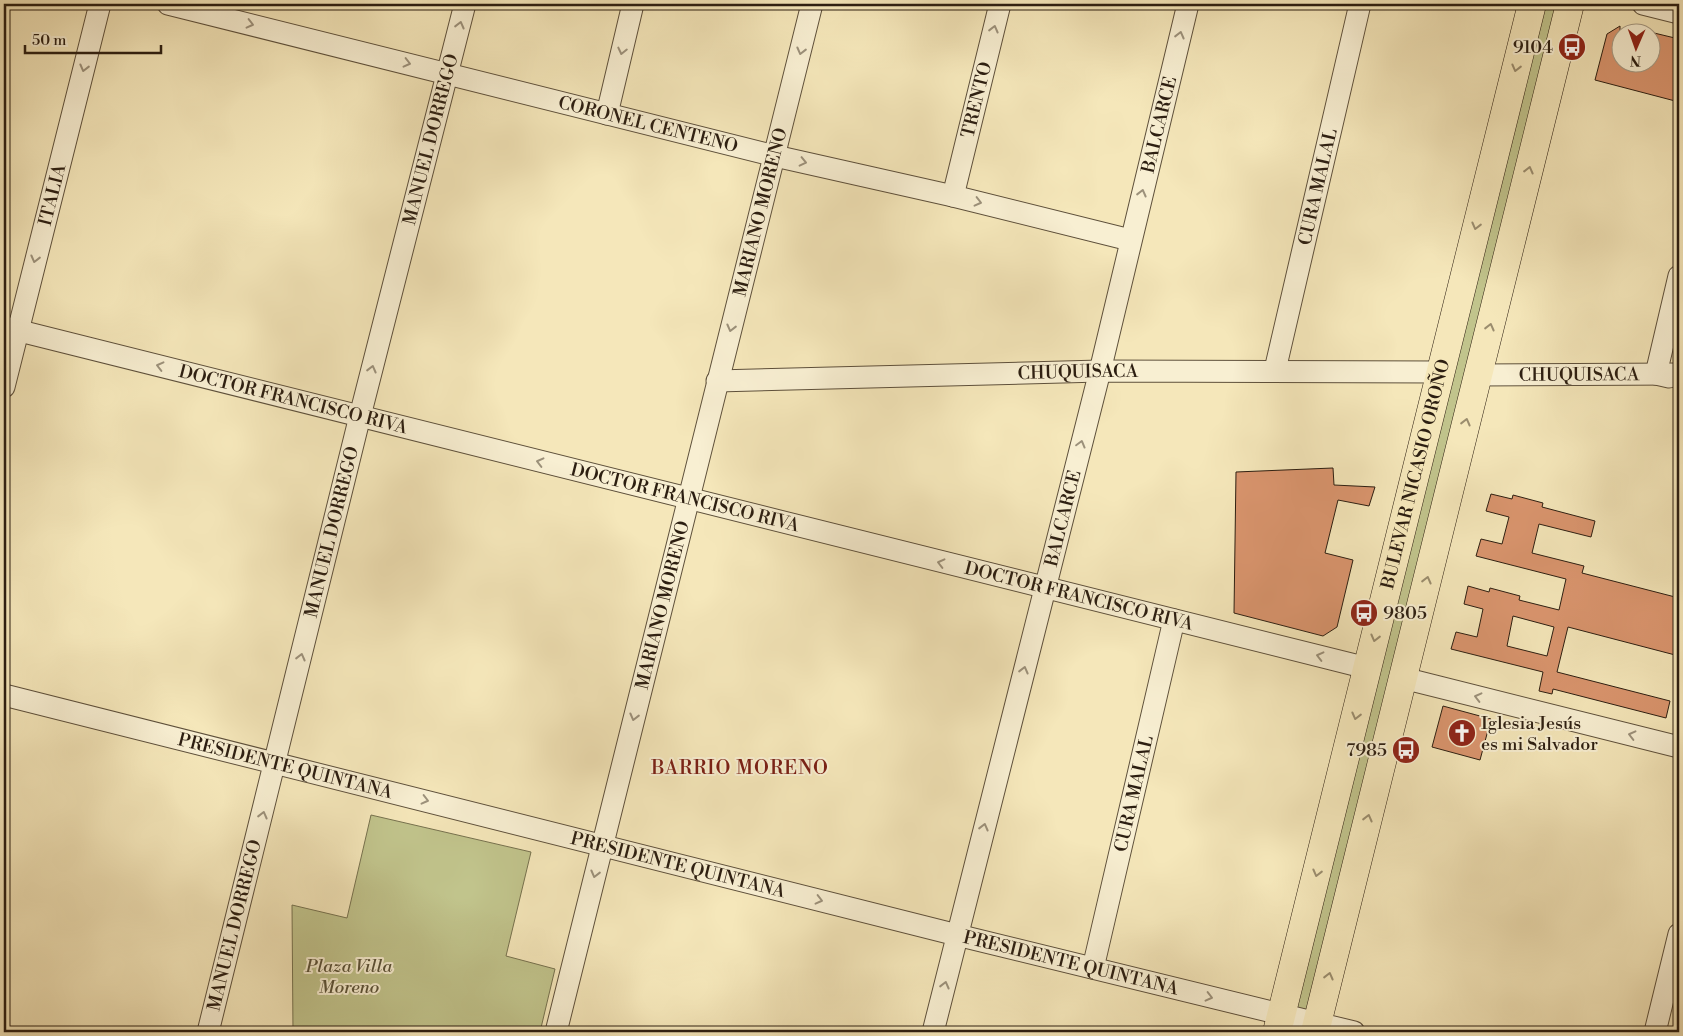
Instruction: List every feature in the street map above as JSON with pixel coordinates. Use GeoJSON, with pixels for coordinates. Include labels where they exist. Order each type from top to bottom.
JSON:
{"type":"FeatureCollection","features":[{"type":"Feature","properties":{"kind":"main road","name":"BULEVAR NICASIO OROÑO"},"geometry":{"type":"LineString","coordinates":[[1280,1023],[1532,4]]}},
{"type":"Feature","properties":{"kind":"main road"},"geometry":{"type":"LineString","coordinates":[[1316,1028],[1570,4]]}},
{"type":"Feature","properties":{"kind":"street","name":"ITALIA"},"geometry":{"type":"LineString","coordinates":[[4,387],[11,329],[100,4]]}},
{"type":"Feature","properties":{"kind":"street","name":"CORONEL CENTENO"},"geometry":{"type":"LineString","coordinates":[[168,4],[775,156],[953,196],[1130,240]]}},
{"type":"Feature","properties":{"kind":"street","name":"MANUEL DORREGO"},"geometry":{"type":"LineString","coordinates":[[208,1032],[360,416],[465,4]]}},
{"type":"Feature","properties":{"kind":"street"},"geometry":{"type":"LineString","coordinates":[[607,114],[633,4]]}},
{"type":"Feature","properties":{"kind":"street","name":"MARIANO MORENO"},"geometry":{"type":"LineString","coordinates":[[556,1032],[812,4]]}},
{"type":"Feature","properties":{"kind":"street","name":"TRENTO"},"geometry":{"type":"LineString","coordinates":[[953,196],[1000,4]]}},
{"type":"Feature","properties":{"kind":"street","name":"BALCARCE"},"geometry":{"type":"LineString","coordinates":[[934,1032],[1100,371],[1188,4]]}},
{"type":"Feature","properties":{"kind":"street","name":"CURA MALAL"},"geometry":{"type":"LineString","coordinates":[[1275,370],[1360,4]]}},
{"type":"Feature","properties":{"kind":"street"},"geometry":{"type":"LineString","coordinates":[[1643,4],[1679,13]]}},
{"type":"Feature","properties":{"kind":"street"},"geometry":{"type":"LineString","coordinates":[[1679,276],[1656,374],[1679,380]]}},
{"type":"Feature","properties":{"kind":"street","name":"DOCTOR FRANCISCO RIVA"},"geometry":{"type":"LineString","coordinates":[[11,329],[1367,668]]}},
{"type":"Feature","properties":{"kind":"street","name":"CHUQUISACA"},"geometry":{"type":"LineString","coordinates":[[717,381],[1100,371],[1275,370],[1440,372]]}},
{"type":"Feature","properties":{"kind":"street","name":"CHUQUISACA"},"geometry":{"type":"LineString","coordinates":[[1478,375],[1679,374]]}},
{"type":"Feature","properties":{"kind":"street","name":"CURA MALAL"},"geometry":{"type":"LineString","coordinates":[[1093,968],[1174,620]]}},
{"type":"Feature","properties":{"kind":"street"},"geometry":{"type":"LineString","coordinates":[[1403,678],[1679,747]]}},
{"type":"Feature","properties":{"kind":"street","name":"PRESIDENTE QUINTANA"},"geometry":{"type":"LineString","coordinates":[[4,695],[1093,968],[1280,1023],[1354,1032]]}},
{"type":"Feature","properties":{"kind":"street"},"geometry":{"type":"LineString","coordinates":[[1655,1032],[1679,934]]}},
{"type":"Feature","properties":{"kind":"green space"},"geometry":{"type":"Polygon","coordinates":[[[1532,4],[1570,4],[1315,1032],[1277,1032],[1532,4]]]}},
{"type":"Feature","properties":{"kind":"green space","name":"Plaza Villa Moreno"},"geometry":{"type":"Polygon","coordinates":[[[371,815],[531,852],[506,956],[555,969],[540,1032],[293,1032],[292,905],[347,918],[371,815]]]}},
{"type":"Feature","properties":{"kind":"building"},"geometry":{"type":"Polygon","coordinates":[[[1610,32],[1610,72],[1660,72],[1660,34],[1679,39],[1679,102],[1595,80],[1607,34],[1610,32]]]}},
{"type":"Feature","properties":{"kind":"building"},"geometry":{"type":"Polygon","coordinates":[[[1333,468],[1334,485],[1375,487],[1369,506],[1338,500],[1325,553],[1353,560],[1337,627],[1323,636],[1234,613],[1236,472],[1333,468]]]}},
{"type":"Feature","properties":{"kind":"building"},"geometry":{"type":"Polygon","coordinates":[[[1491,494],[1512,499],[1513,495],[1543,503],[1542,507],[1595,521],[1591,537],[1539,524],[1532,553],[1584,566],[1582,573],[1679,598],[1679,656],[1568,627],[1557,672],[1670,701],[1666,718],[1553,689],[1552,694],[1539,691],[1543,672],[1451,649],[1456,632],[1477,637],[1483,609],[1464,604],[1468,586],[1489,592],[1490,588],[1520,596],[1519,600],[1559,610],[1566,579],[1476,556],[1481,539],[1502,544],[1509,517],[1486,511],[1491,494]],[[1513,616],[1507,646],[1547,656],[1554,627],[1513,616]]]}},
{"type":"Feature","properties":{"kind":"building","name":"Iglesia Jesús es mi Salvador"},"geometry":{"type":"Polygon","coordinates":[[[1443,706],[1491,719],[1480,760],[1432,747],[1443,706]]]}},
{"type":"Feature","properties":{"kind":"place","name":"9104"},"geometry":{"type":"Point","coordinates":[1572,47]}},
{"type":"Feature","properties":{"kind":"place","name":"9805"},"geometry":{"type":"Point","coordinates":[1364,613]}},
{"type":"Feature","properties":{"kind":"place","name":"Iglesia Jesús es mi Salvador"},"geometry":{"type":"Point","coordinates":[1462,733]}},
{"type":"Feature","properties":{"kind":"place","name":"7985"},"geometry":{"type":"Point","coordinates":[1406,750]}},
{"type":"Feature","properties":{"kind":"district","name":"BARRIO MORENO"},"geometry":{"type":"Point","coordinates":[740,768]}}]}
